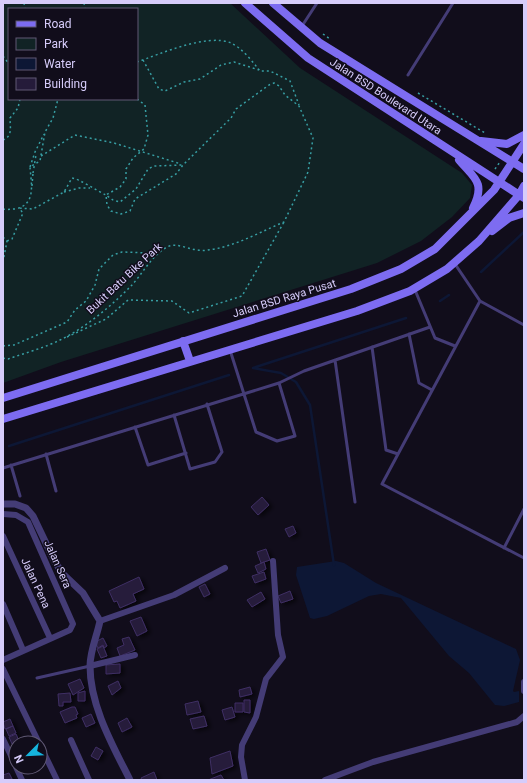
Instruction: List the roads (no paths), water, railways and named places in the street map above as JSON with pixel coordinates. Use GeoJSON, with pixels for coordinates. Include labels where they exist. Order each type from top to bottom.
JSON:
{"type":"FeatureCollection","features":[{"type":"Feature","properties":{"kind":"main road","name":"Jalan BSD Boulevard Utara"},"geometry":{"type":"LineString","coordinates":[[245,3],[308,58],[521,196]]}},
{"type":"Feature","properties":{"kind":"main road","name":"Jalan BSD Boulevard Utara"},"geometry":{"type":"LineString","coordinates":[[273,3],[320,43],[524,169]]}},
{"type":"Feature","properties":{"kind":"main road"},"geometry":{"type":"LineString","coordinates":[[474,139],[496,144],[507,144],[524,135]]}},
{"type":"Feature","properties":{"kind":"main road","name":"Jalan BSD Raya Pusat"},"geometry":{"type":"LineString","coordinates":[[3,398],[351,289],[401,270],[435,249],[469,216],[499,183],[524,144]]}},
{"type":"Feature","properties":{"kind":"main road"},"geometry":{"type":"LineString","coordinates":[[451,152],[476,177],[478,186],[477,200],[469,216]]}},
{"type":"Feature","properties":{"kind":"main road"},"geometry":{"type":"LineString","coordinates":[[479,241],[521,196],[524,186]]}},
{"type":"Feature","properties":{"kind":"main road"},"geometry":{"type":"LineString","coordinates":[[3,419],[357,311],[414,288],[454,263],[509,218],[524,213]]}},
{"type":"Feature","properties":{"kind":"main road"},"geometry":{"type":"LineString","coordinates":[[183,341],[190,361]]}},
{"type":"Feature","properties":{"kind":"street"},"geometry":{"type":"LineString","coordinates":[[3,504],[15,504],[26,508],[30,512],[55,562],[63,574],[83,593],[100,621],[90,666],[96,701],[107,735],[130,780]]}},
{"type":"Feature","properties":{"kind":"street","name":"Jalan Sera"},"geometry":{"type":"LineString","coordinates":[[3,514],[23,517],[28,522],[72,620],[73,628],[50,638]]}},
{"type":"Feature","properties":{"kind":"street","name":"Jalan Pena"},"geometry":{"type":"LineString","coordinates":[[3,536],[50,638]]}},
{"type":"Feature","properties":{"kind":"street"},"geometry":{"type":"LineString","coordinates":[[245,780],[241,757],[242,746],[256,717],[266,679],[283,657],[278,635],[273,561]]}},
{"type":"Feature","properties":{"kind":"street"},"geometry":{"type":"LineString","coordinates":[[100,621],[174,595],[225,568]]}},
{"type":"Feature","properties":{"kind":"street"},"geometry":{"type":"LineString","coordinates":[[3,604],[23,650]]}},
{"type":"Feature","properties":{"kind":"street"},"geometry":{"type":"LineString","coordinates":[[3,660],[50,638]]}},
{"type":"Feature","properties":{"kind":"street"},"geometry":{"type":"LineString","coordinates":[[90,666],[135,655]]}},
{"type":"Feature","properties":{"kind":"street"},"geometry":{"type":"LineString","coordinates":[[3,669],[35,735]]}},
{"type":"Feature","properties":{"kind":"street"},"geometry":{"type":"LineString","coordinates":[[524,682],[524,690]]}},
{"type":"Feature","properties":{"kind":"street"},"geometry":{"type":"LineString","coordinates":[[325,780],[373,762],[517,722],[524,716]]}},
{"type":"Feature","properties":{"kind":"street"},"geometry":{"type":"LineString","coordinates":[[3,739],[8,750]]}},
{"type":"Feature","properties":{"kind":"street"},"geometry":{"type":"LineString","coordinates":[[71,740],[89,780]]}},
{"type":"Feature","properties":{"kind":"street"},"geometry":{"type":"LineString","coordinates":[[48,762],[57,780]]}},
{"type":"Feature","properties":{"kind":"lane"},"geometry":{"type":"LineString","coordinates":[[301,28],[317,3]]}},
{"type":"Feature","properties":{"kind":"lane"},"geometry":{"type":"LineString","coordinates":[[408,75],[453,3]]}},
{"type":"Feature","properties":{"kind":"lane"},"geometry":{"type":"LineString","coordinates":[[454,263],[480,301],[524,325]]}},
{"type":"Feature","properties":{"kind":"lane"},"geometry":{"type":"LineString","coordinates":[[414,288],[435,338],[455,346]]}},
{"type":"Feature","properties":{"kind":"lane"},"geometry":{"type":"LineString","coordinates":[[480,301],[382,484],[524,558]]}},
{"type":"Feature","properties":{"kind":"lane"},"geometry":{"type":"LineString","coordinates":[[3,468],[279,382],[335,360],[430,327]]}},
{"type":"Feature","properties":{"kind":"lane"},"geometry":{"type":"LineString","coordinates":[[409,334],[418,383],[432,390]]}},
{"type":"Feature","properties":{"kind":"lane"},"geometry":{"type":"LineString","coordinates":[[372,348],[386,450],[398,454]]}},
{"type":"Feature","properties":{"kind":"lane"},"geometry":{"type":"LineString","coordinates":[[230,350],[256,432],[277,441],[295,436],[279,382]]}},
{"type":"Feature","properties":{"kind":"lane"},"geometry":{"type":"LineString","coordinates":[[335,360],[355,502]]}},
{"type":"Feature","properties":{"kind":"lane"},"geometry":{"type":"LineString","coordinates":[[174,415],[190,469],[215,462],[222,452],[208,404]]}},
{"type":"Feature","properties":{"kind":"lane"},"geometry":{"type":"LineString","coordinates":[[135,427],[148,465],[186,453]]}},
{"type":"Feature","properties":{"kind":"lane"},"geometry":{"type":"LineString","coordinates":[[46,454],[56,491]]}},
{"type":"Feature","properties":{"kind":"lane"},"geometry":{"type":"LineString","coordinates":[[11,465],[20,496]]}},
{"type":"Feature","properties":{"kind":"lane"},"geometry":{"type":"LineString","coordinates":[[504,548],[524,510]]}},
{"type":"Feature","properties":{"kind":"lane"},"geometry":{"type":"LineString","coordinates":[[36,678],[90,666]]}},
{"type":"Feature","properties":{"kind":"water"},"geometry":{"type":"Polygon","coordinates":[[[336,561],[344,563],[376,583],[516,649],[520,660],[513,691],[519,691],[519,702],[504,706],[495,705],[469,673],[449,656],[401,598],[381,594],[369,596],[327,616],[314,619],[310,618],[296,575],[297,567],[336,561]]]}},
{"type":"Feature","properties":{"kind":"waterway"},"geometry":{"type":"LineString","coordinates":[[481,272],[524,232]]}},
{"type":"Feature","properties":{"kind":"waterway"},"geometry":{"type":"LineString","coordinates":[[440,301],[449,295]]}},
{"type":"Feature","properties":{"kind":"waterway"},"geometry":{"type":"LineString","coordinates":[[253,368],[406,318]]}},
{"type":"Feature","properties":{"kind":"waterway"},"geometry":{"type":"LineString","coordinates":[[253,368],[281,373],[296,382],[310,405],[334,565]]}},
{"type":"Feature","properties":{"kind":"waterway"},"geometry":{"type":"LineString","coordinates":[[9,446],[229,375]]}}]}
